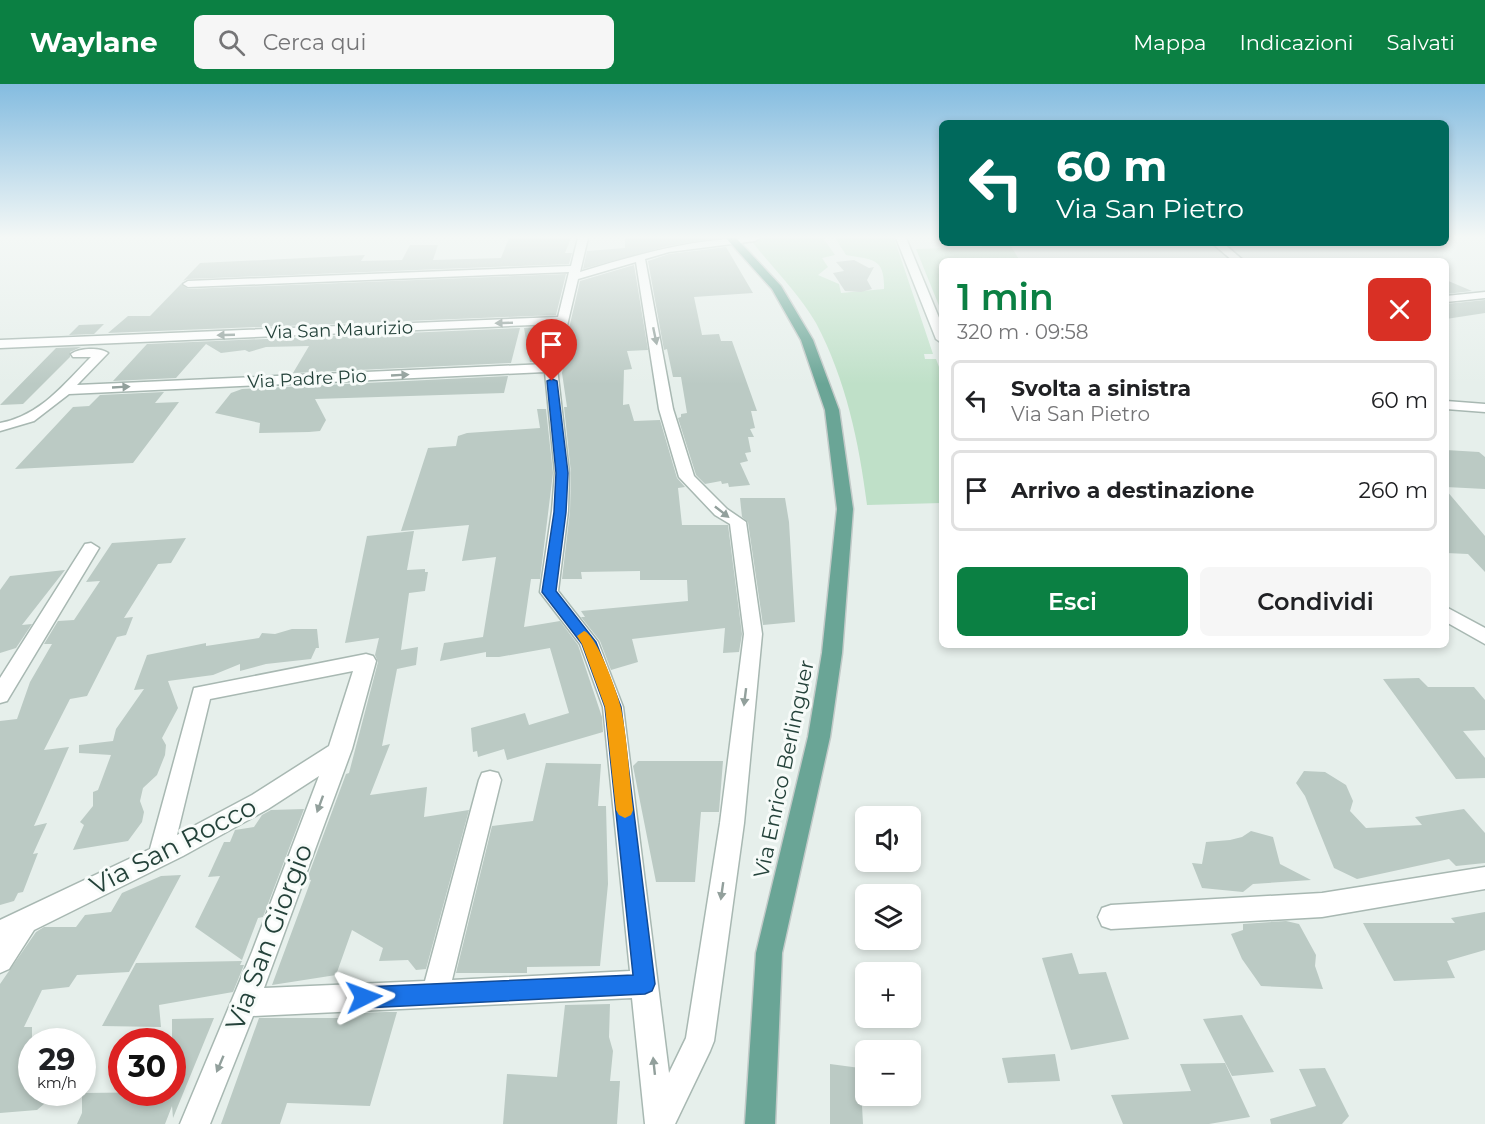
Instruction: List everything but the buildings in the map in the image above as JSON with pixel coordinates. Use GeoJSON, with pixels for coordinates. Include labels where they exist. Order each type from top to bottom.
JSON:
{"type":"FeatureCollection","features":[{"type":"Feature","properties":{"kind":"main road","name":"Via Enrico Berlinguer"},"geometry":{"type":"LineString","coordinates":[[760,1124],[769,953],[819,737],[832,653],[845,509],[832,410],[807,340],[776,287]]}},
{"type":"Feature","properties":{"kind":"street"},"geometry":{"type":"LineString","coordinates":[[572,287],[551,368],[562,473],[560,512],[549,592],[589,642],[613,707],[660,1123]]}},
{"type":"Feature","properties":{"kind":"street"},"geometry":{"type":"LineString","coordinates":[[645,287],[666,409],[687,477],[721,512],[738,522],[753,634],[732,823],[700,1041],[660,1123]]}},
{"type":"Feature","properties":{"kind":"street"},"geometry":{"type":"LineString","coordinates":[[921,287],[939,332]]}},
{"type":"Feature","properties":{"kind":"street"},"geometry":{"type":"LineString","coordinates":[[1449,299],[1485,295]]}},
{"type":"Feature","properties":{"kind":"street","name":"Via San Maurizio"},"geometry":{"type":"LineString","coordinates":[[0,344],[563,320]]}},
{"type":"Feature","properties":{"kind":"street"},"geometry":{"type":"LineString","coordinates":[[0,427],[27,422],[115,340]]}},
{"type":"Feature","properties":{"kind":"street"},"geometry":{"type":"LineString","coordinates":[[61,354],[102,353]]}},
{"type":"Feature","properties":{"kind":"street","name":"Via Padre Pio"},"geometry":{"type":"LineString","coordinates":[[63,390],[551,368]]}},
{"type":"Feature","properties":{"kind":"street"},"geometry":{"type":"LineString","coordinates":[[1449,405],[1485,408]]}},
{"type":"Feature","properties":{"kind":"street"},"geometry":{"type":"LineString","coordinates":[[0,695],[91,548]]}},
{"type":"Feature","properties":{"kind":"street"},"geometry":{"type":"LineString","coordinates":[[1449,615],[1485,637]]}},
{"type":"Feature","properties":{"kind":"street","name":"Via San Giorgio"},"geometry":{"type":"LineString","coordinates":[[161,854],[201,693],[366,661],[341,749],[245,1003],[195,1124]]}},
{"type":"Feature","properties":{"kind":"street","name":"Via San Rocco"},"geometry":{"type":"LineString","coordinates":[[0,933],[161,854],[297,781],[341,749]]}},
{"type":"Feature","properties":{"kind":"street"},"geometry":{"type":"LineString","coordinates":[[435,994],[490,780]]}},
{"type":"Feature","properties":{"kind":"street"},"geometry":{"type":"LineString","coordinates":[[1112,917],[1322,905],[1485,878]]}},
{"type":"Feature","properties":{"kind":"street"},"geometry":{"type":"LineString","coordinates":[[0,960],[25,921]]}},
{"type":"Feature","properties":{"kind":"street"},"geometry":{"type":"LineString","coordinates":[[245,1003],[645,984]]}},
{"type":"Feature","properties":{"kind":"green space"},"geometry":{"type":"Polygon","coordinates":[[[790,287],[840,287],[841,293],[884,289],[884,287],[910,287],[933,354],[924,354],[925,359],[936,359],[939,367],[939,503],[867,505],[850,412],[836,367],[816,323],[790,287]]]}},
{"type":"Feature","properties":{"kind":"green space"},"geometry":{"type":"Polygon","coordinates":[[[931,287],[939,287],[939,306],[931,287]]]}},
{"type":"Feature","properties":{"kind":"slow traffic"},"geometry":{"type":"LineString","coordinates":[[584,636],[589,642],[613,707],[625,810]]}},
{"type":"Feature","properties":{"kind":"route"},"geometry":{"type":"LineString","coordinates":[[364,997],[645,984],[613,707],[589,642],[549,592],[560,512],[562,473],[552,381]]}}]}
